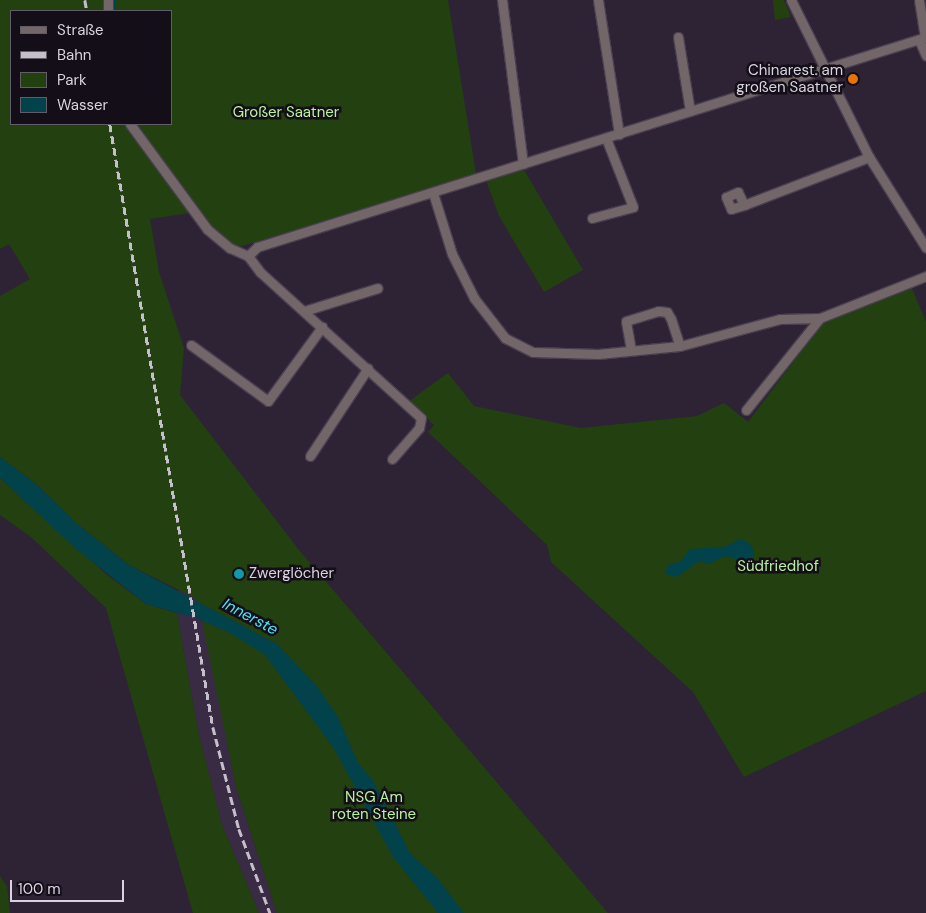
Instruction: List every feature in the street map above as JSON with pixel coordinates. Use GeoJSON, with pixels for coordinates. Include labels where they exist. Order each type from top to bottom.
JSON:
{"type":"FeatureCollection","features":[{"type":"Feature","properties":{"kind":"street"},"geometry":{"type":"LineString","coordinates":[[502,0],[523,164]]}},
{"type":"Feature","properties":{"kind":"street"},"geometry":{"type":"LineString","coordinates":[[598,0],[619,134]]}},
{"type":"Feature","properties":{"kind":"street"},"geometry":{"type":"LineString","coordinates":[[791,0],[868,157],[926,248]]}},
{"type":"Feature","properties":{"kind":"street"},"geometry":{"type":"LineString","coordinates":[[919,0],[926,56]]}},
{"type":"Feature","properties":{"kind":"street"},"geometry":{"type":"LineString","coordinates":[[678,37],[690,111]]}},
{"type":"Feature","properties":{"kind":"street"},"geometry":{"type":"LineString","coordinates":[[248,256],[257,247],[924,38]]}},
{"type":"Feature","properties":{"kind":"street"},"geometry":{"type":"LineString","coordinates":[[131,125],[207,229],[230,248],[248,256],[250,262],[421,418],[419,428],[392,459]]}},
{"type":"Feature","properties":{"kind":"street"},"geometry":{"type":"LineString","coordinates":[[592,218],[633,207],[606,138]]}},
{"type":"Feature","properties":{"kind":"street"},"geometry":{"type":"LineString","coordinates":[[744,205],[868,157]]}},
{"type":"Feature","properties":{"kind":"street"},"geometry":{"type":"LineString","coordinates":[[433,193],[457,267],[474,298],[505,338],[533,352],[598,354],[680,346],[780,319],[820,318],[926,276]]}},
{"type":"Feature","properties":{"kind":"street"},"geometry":{"type":"LineString","coordinates":[[304,311],[378,288]]}},
{"type":"Feature","properties":{"kind":"street"},"geometry":{"type":"LineString","coordinates":[[631,350],[626,321],[658,311],[666,312],[671,319],[680,346]]}},
{"type":"Feature","properties":{"kind":"street"},"geometry":{"type":"LineString","coordinates":[[746,410],[820,318]]}},
{"type":"Feature","properties":{"kind":"street"},"geometry":{"type":"LineString","coordinates":[[191,345],[268,401],[322,327]]}},
{"type":"Feature","properties":{"kind":"street"},"geometry":{"type":"LineString","coordinates":[[310,456],[368,368]]}},
{"type":"Feature","properties":{"kind":"shaded area"},"geometry":{"type":"Polygon","coordinates":[[[185,529],[236,787],[277,913],[259,913],[222,825],[198,731],[177,613],[185,529]]]}},
{"type":"Feature","properties":{"kind":"green space"},"geometry":{"type":"Polygon","coordinates":[[[0,0],[448,0],[476,174],[236,248],[196,212],[150,219],[159,272],[184,348],[180,395],[299,550],[608,913],[277,913],[236,787],[202,621],[205,622],[197,599],[129,565],[76,523],[37,485],[0,457],[0,296],[30,279],[9,244],[0,249],[0,0]]]}},
{"type":"Feature","properties":{"kind":"green space"},"geometry":{"type":"Polygon","coordinates":[[[773,0],[784,0],[791,17],[775,20],[773,0]]]}},
{"type":"Feature","properties":{"kind":"green space"},"geometry":{"type":"Polygon","coordinates":[[[523,168],[583,270],[544,292],[499,216],[486,180],[523,168]]]}},
{"type":"Feature","properties":{"kind":"green space","name":"Südfriedhof"},"geometry":{"type":"Polygon","coordinates":[[[911,286],[926,322],[926,691],[744,777],[693,692],[551,562],[547,545],[428,432],[434,425],[408,402],[448,373],[474,406],[581,428],[697,416],[724,403],[748,422],[822,324],[911,286]]]}},
{"type":"Feature","properties":{"kind":"green space"},"geometry":{"type":"Polygon","coordinates":[[[0,478],[107,575],[146,604],[177,613],[198,731],[222,825],[259,913],[193,913],[106,608],[31,537],[0,515],[0,478]]]}},
{"type":"Feature","properties":{"kind":"green space"},"geometry":{"type":"Polygon","coordinates":[[[0,876],[7,886],[10,913],[0,913],[0,876]]]}},
{"type":"Feature","properties":{"kind":"water"},"geometry":{"type":"Polygon","coordinates":[[[0,457],[37,485],[76,523],[129,565],[277,644],[316,685],[338,717],[358,763],[372,779],[410,853],[438,879],[464,913],[438,913],[393,857],[333,747],[265,655],[230,633],[196,618],[146,604],[76,549],[0,478],[0,457]]]}},
{"type":"Feature","properties":{"kind":"water"},"geometry":{"type":"Polygon","coordinates":[[[740,539],[749,543],[753,549],[754,556],[748,563],[725,556],[709,564],[699,561],[677,577],[665,574],[667,566],[681,561],[690,549],[724,547],[740,539]]]}},
{"type":"Feature","properties":{"kind":"waterway"},"geometry":{"type":"LineString","coordinates":[[114,0],[115,10]]}},
{"type":"Feature","properties":{"kind":"waterway"},"geometry":{"type":"LineString","coordinates":[[137,125],[149,142]]}},
{"type":"Feature","properties":{"kind":"railway"},"geometry":{"type":"LineString","coordinates":[[85,0],[87,10]]}},
{"type":"Feature","properties":{"kind":"railway"},"geometry":{"type":"LineString","coordinates":[[110,125],[213,727],[239,829],[270,913]]}},
{"type":"Feature","properties":{"kind":"place","name":"Chinarest. am großen Saatner"},"geometry":{"type":"Point","coordinates":[853,79]}},
{"type":"Feature","properties":{"kind":"place","name":"Zwerglöcher"},"geometry":{"type":"Point","coordinates":[239,574]}},
{"type":"Feature","properties":{"kind":"park label","name":"Großer Saatner"},"geometry":{"type":"Point","coordinates":[286,113]}},
{"type":"Feature","properties":{"kind":"park label","name":"NSG Am roten Steine"},"geometry":{"type":"Point","coordinates":[374,806]}},
{"type":"Feature","properties":{"kind":"water label","name":"Innerste"},"geometry":{"type":"Point","coordinates":[250,617]}}]}
